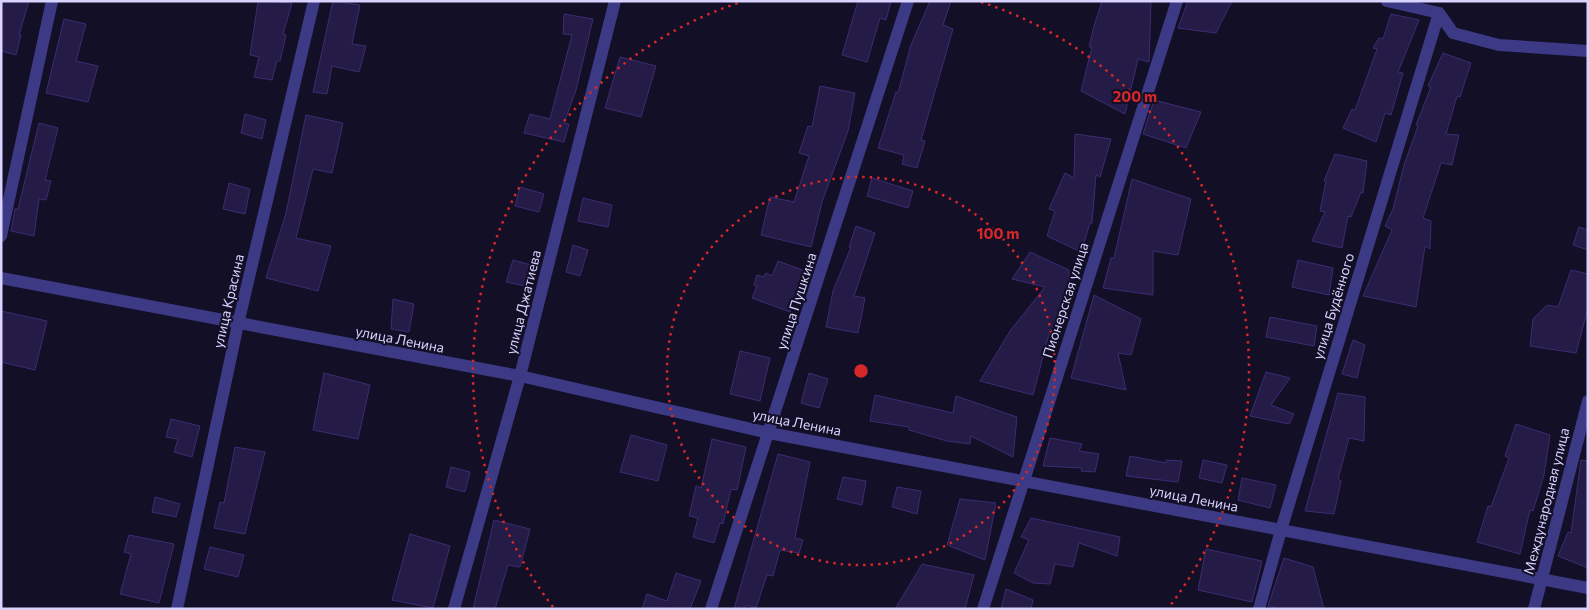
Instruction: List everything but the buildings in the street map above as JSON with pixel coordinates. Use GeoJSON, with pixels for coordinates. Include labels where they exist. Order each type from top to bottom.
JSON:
{"type":"FeatureCollection","features":[{"type":"Feature","properties":{"kind":"street"},"geometry":{"type":"LineString","coordinates":[[1,236],[52,1]]}},
{"type":"Feature","properties":{"kind":"street","name":"улица Красина"},"geometry":{"type":"LineString","coordinates":[[176,609],[238,324],[314,1]]}},
{"type":"Feature","properties":{"kind":"street","name":"улица Джатиева"},"geometry":{"type":"LineString","coordinates":[[454,609],[520,376],[615,1]]}},
{"type":"Feature","properties":{"kind":"street","name":"улица Пушкина"},"geometry":{"type":"LineString","coordinates":[[711,609],[908,1]]}},
{"type":"Feature","properties":{"kind":"street","name":"Пионерская улица"},"geometry":{"type":"LineString","coordinates":[[983,609],[1022,481],[1177,1]]}},
{"type":"Feature","properties":{"kind":"street"},"geometry":{"type":"LineString","coordinates":[[1388,1],[1438,13],[1453,33],[1498,45],[1588,51]]}},
{"type":"Feature","properties":{"kind":"street","name":"улица Будённого"},"geometry":{"type":"LineString","coordinates":[[1259,609],[1281,530],[1438,13]]}},
{"type":"Feature","properties":{"kind":"street","name":"улица Ленина"},"geometry":{"type":"LineString","coordinates":[[1,278],[520,376],[769,433],[1588,588]]}},
{"type":"Feature","properties":{"kind":"street","name":"Международная улица"},"geometry":{"type":"LineString","coordinates":[[1534,609],[1588,401]]}}]}
